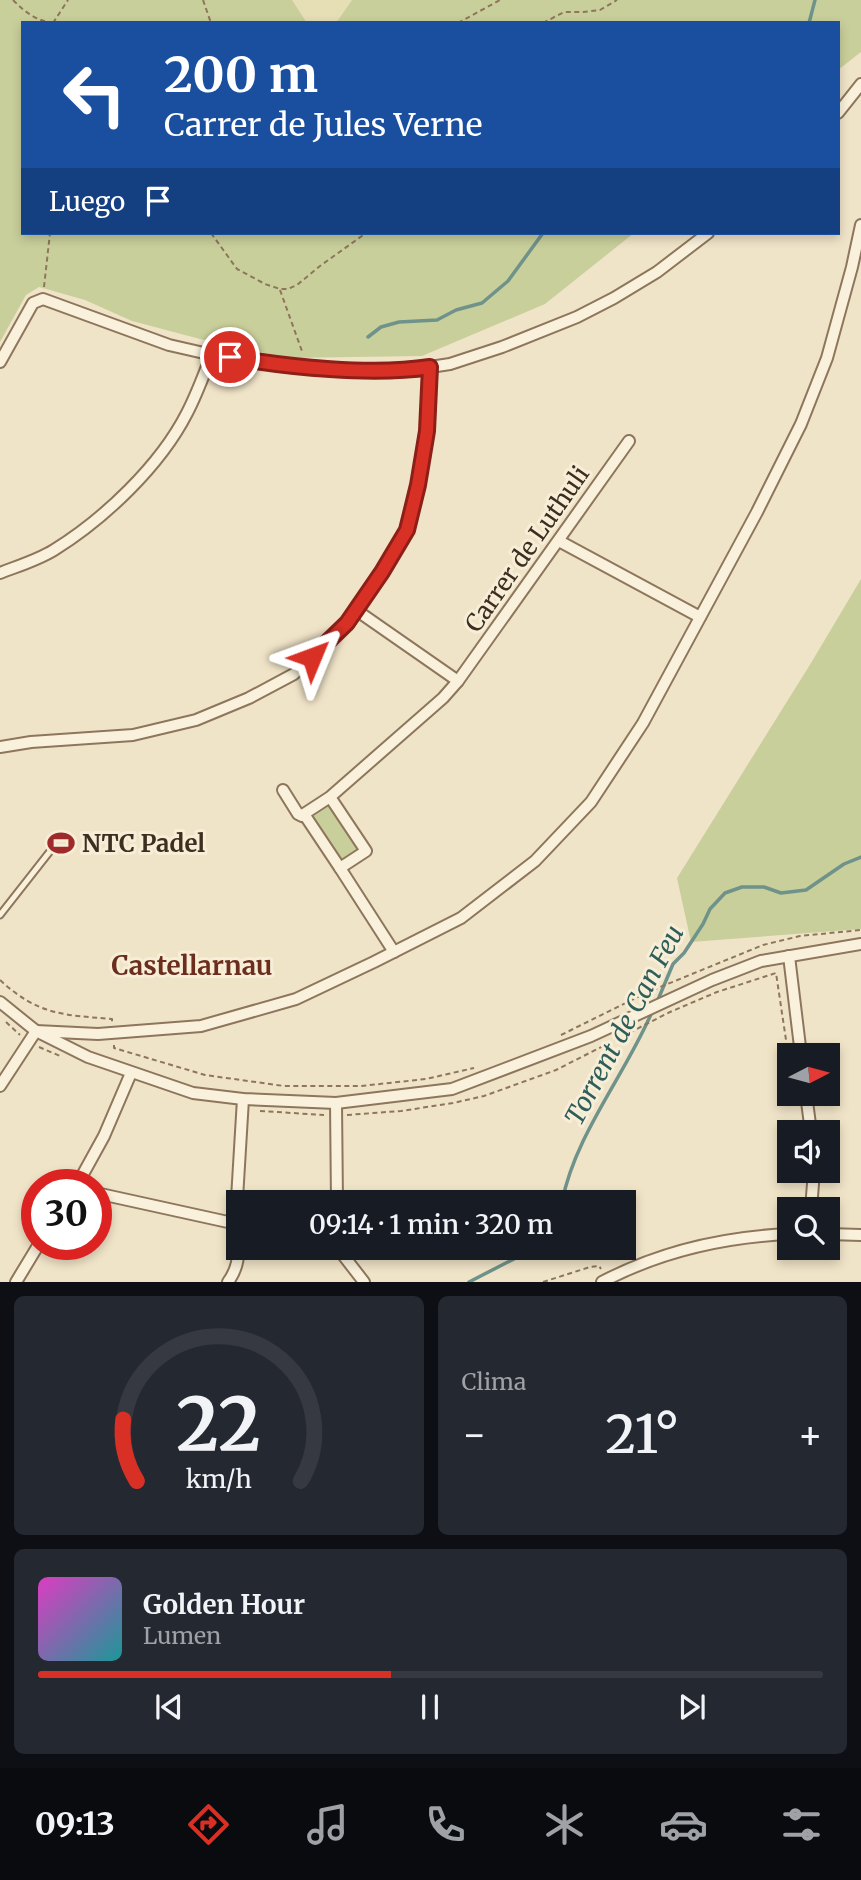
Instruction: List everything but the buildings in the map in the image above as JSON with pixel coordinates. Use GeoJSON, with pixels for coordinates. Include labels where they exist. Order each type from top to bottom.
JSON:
{"type":"FeatureCollection","features":[{"type":"Feature","properties":{"kind":"street"},"geometry":{"type":"LineString","coordinates":[[840,110],[861,84]]}},
{"type":"Feature","properties":{"kind":"street"},"geometry":{"type":"LineString","coordinates":[[36,1031],[98,1034],[201,1026],[296,999],[461,918],[535,861],[591,802],[643,723],[757,512],[801,424],[827,358],[861,225]]}},
{"type":"Feature","properties":{"kind":"street"},"geometry":{"type":"LineString","coordinates":[[0,362],[33,303],[43,299],[169,345],[247,360],[357,370],[418,369],[450,364],[502,347],[577,317],[657,272],[705,235]]}},
{"type":"Feature","properties":{"kind":"street"},"geometry":{"type":"LineString","coordinates":[[0,573],[53,552],[99,518],[130,490],[187,414],[212,354]]}},
{"type":"Feature","properties":{"kind":"street"},"geometry":{"type":"LineString","coordinates":[[0,747],[31,742],[133,736],[196,720],[249,698],[294,674],[347,623],[407,530],[427,431],[430,367]]}},
{"type":"Feature","properties":{"kind":"street","name":"Carrer de Luthuli"},"geometry":{"type":"LineString","coordinates":[[304,814],[330,797],[443,698],[458,681],[629,441]]}},
{"type":"Feature","properties":{"kind":"street"},"geometry":{"type":"LineString","coordinates":[[559,541],[700,617]]}},
{"type":"Feature","properties":{"kind":"street"},"geometry":{"type":"LineString","coordinates":[[356,610],[458,681]]}},
{"type":"Feature","properties":{"kind":"street"},"geometry":{"type":"LineString","coordinates":[[283,790],[298,814],[304,814],[394,952]]}},
{"type":"Feature","properties":{"kind":"street"},"geometry":{"type":"LineString","coordinates":[[330,797],[366,850],[340,868]]}},
{"type":"Feature","properties":{"kind":"street"},"geometry":{"type":"LineString","coordinates":[[0,1002],[36,1031],[88,1057],[193,1093],[243,1105],[336,1103],[452,1089],[591,1036],[761,961],[861,944]]}},
{"type":"Feature","properties":{"kind":"street"},"geometry":{"type":"LineString","coordinates":[[789,956],[800,1043]]}},
{"type":"Feature","properties":{"kind":"street"},"geometry":{"type":"LineString","coordinates":[[0,1086],[36,1031]]}},
{"type":"Feature","properties":{"kind":"street"},"geometry":{"type":"LineString","coordinates":[[88,1057],[98,1034]]}},
{"type":"Feature","properties":{"kind":"street"},"geometry":{"type":"LineString","coordinates":[[85,1169],[104,1136],[131,1073]]}},
{"type":"Feature","properties":{"kind":"street"},"geometry":{"type":"LineString","coordinates":[[336,1103],[337,1190]]}},
{"type":"Feature","properties":{"kind":"street"},"geometry":{"type":"LineString","coordinates":[[239,1190],[243,1105]]}},
{"type":"Feature","properties":{"kind":"street"},"geometry":{"type":"LineString","coordinates":[[112,1197],[226,1222]]}},
{"type":"Feature","properties":{"kind":"street"},"geometry":{"type":"LineString","coordinates":[[840,1234],[861,1235]]}},
{"type":"Feature","properties":{"kind":"street"},"geometry":{"type":"LineString","coordinates":[[604,1280],[650,1260],[688,1248],[750,1236],[777,1235]]}},
{"type":"Feature","properties":{"kind":"street"},"geometry":{"type":"LineString","coordinates":[[16,1282],[29,1260]]}},
{"type":"Feature","properties":{"kind":"street"},"geometry":{"type":"LineString","coordinates":[[228,1282],[238,1260]]}},
{"type":"Feature","properties":{"kind":"street"},"geometry":{"type":"LineString","coordinates":[[347,1260],[364,1282]]}},
{"type":"Feature","properties":{"kind":"lane"},"geometry":{"type":"LineString","coordinates":[[0,915],[51,850]]}},
{"type":"Feature","properties":{"kind":"path"},"geometry":{"type":"LineString","coordinates":[[13,0],[28,14],[43,21]]}},
{"type":"Feature","properties":{"kind":"path"},"geometry":{"type":"LineString","coordinates":[[53,21],[68,0]]}},
{"type":"Feature","properties":{"kind":"path"},"geometry":{"type":"LineString","coordinates":[[203,0],[210,21]]}},
{"type":"Feature","properties":{"kind":"path"},"geometry":{"type":"LineString","coordinates":[[462,21],[499,0]]}},
{"type":"Feature","properties":{"kind":"path"},"geometry":{"type":"LineString","coordinates":[[547,21],[564,12],[600,10],[617,0]]}},
{"type":"Feature","properties":{"kind":"path"},"geometry":{"type":"LineString","coordinates":[[43,299],[50,235]]}},
{"type":"Feature","properties":{"kind":"path"},"geometry":{"type":"LineString","coordinates":[[212,235],[237,269],[253,279],[280,289],[298,285],[363,235]]}},
{"type":"Feature","properties":{"kind":"path"},"geometry":{"type":"LineString","coordinates":[[280,289],[302,347],[306,366]]}},
{"type":"Feature","properties":{"kind":"path"},"geometry":{"type":"LineString","coordinates":[[561,1035],[648,992],[763,945],[800,936],[861,930]]}},
{"type":"Feature","properties":{"kind":"path"},"geometry":{"type":"LineString","coordinates":[[243,1105],[337,1116],[453,1104],[484,1096],[556,1070],[670,1012],[776,973],[786,1043]]}},
{"type":"Feature","properties":{"kind":"path"},"geometry":{"type":"LineString","coordinates":[[0,980],[38,1007],[67,1015],[112,1018],[114,1048],[220,1078],[284,1086],[361,1086],[426,1079],[477,1067]]}},
{"type":"Feature","properties":{"kind":"path"},"geometry":{"type":"LineString","coordinates":[[0,1017],[29,1042],[62,1057]]}},
{"type":"Feature","properties":{"kind":"path"},"geometry":{"type":"LineString","coordinates":[[543,1282],[594,1266],[601,1268],[604,1280]]}},
{"type":"Feature","properties":{"kind":"shaded area"},"geometry":{"type":"Polygon","coordinates":[[[292,0],[352,0],[337,21],[306,21],[292,0]]]}},
{"type":"Feature","properties":{"kind":"green space"},"geometry":{"type":"Polygon","coordinates":[[[0,0],[292,0],[306,21],[21,21],[21,235],[631,235],[545,304],[422,356],[288,358],[132,321],[85,300],[39,287],[26,295],[0,342],[0,0]]]}},
{"type":"Feature","properties":{"kind":"green space"},"geometry":{"type":"Polygon","coordinates":[[[352,0],[861,0],[861,52],[840,68],[840,21],[337,21],[352,0]]]}},
{"type":"Feature","properties":{"kind":"green space"},"geometry":{"type":"Polygon","coordinates":[[[861,579],[861,929],[691,942],[677,878],[861,579]]]}},
{"type":"Feature","properties":{"kind":"green space"},"geometry":{"type":"Polygon","coordinates":[[[330,805],[359,849],[341,861],[311,818],[330,805]]]}},
{"type":"Feature","properties":{"kind":"waterway"},"geometry":{"type":"LineString","coordinates":[[810,21],[815,0]]}},
{"type":"Feature","properties":{"kind":"waterway"},"geometry":{"type":"LineString","coordinates":[[368,337],[381,327],[399,322],[437,320],[456,310],[482,303],[508,281],[542,235]]}},
{"type":"Feature","properties":{"kind":"waterway","name":"Torrent de Can Feu"},"geometry":{"type":"LineString","coordinates":[[657,1002],[673,964],[684,953],[710,909],[725,893],[742,887],[764,887],[781,893],[806,890],[844,864],[861,857]]}},
{"type":"Feature","properties":{"kind":"waterway","name":"Torrent de Can Feu"},"geometry":{"type":"LineString","coordinates":[[565,1190],[589,1129],[652,1012]]}},
{"type":"Feature","properties":{"kind":"waterway","name":"Torrent de Can Feu"},"geometry":{"type":"LineString","coordinates":[[469,1282],[512,1260]]}},
{"type":"Feature","properties":{"kind":"place","name":"NTC Padel"},"geometry":{"type":"Point","coordinates":[61,843]}},
{"type":"Feature","properties":{"kind":"district","name":"Castellarnau"},"geometry":{"type":"Point","coordinates":[192,965]}},
{"type":"Feature","properties":{"kind":"route"},"geometry":{"type":"LineString","coordinates":[[230,357],[357,370],[430,367],[427,431],[407,530],[347,623],[312,657]]}}]}
